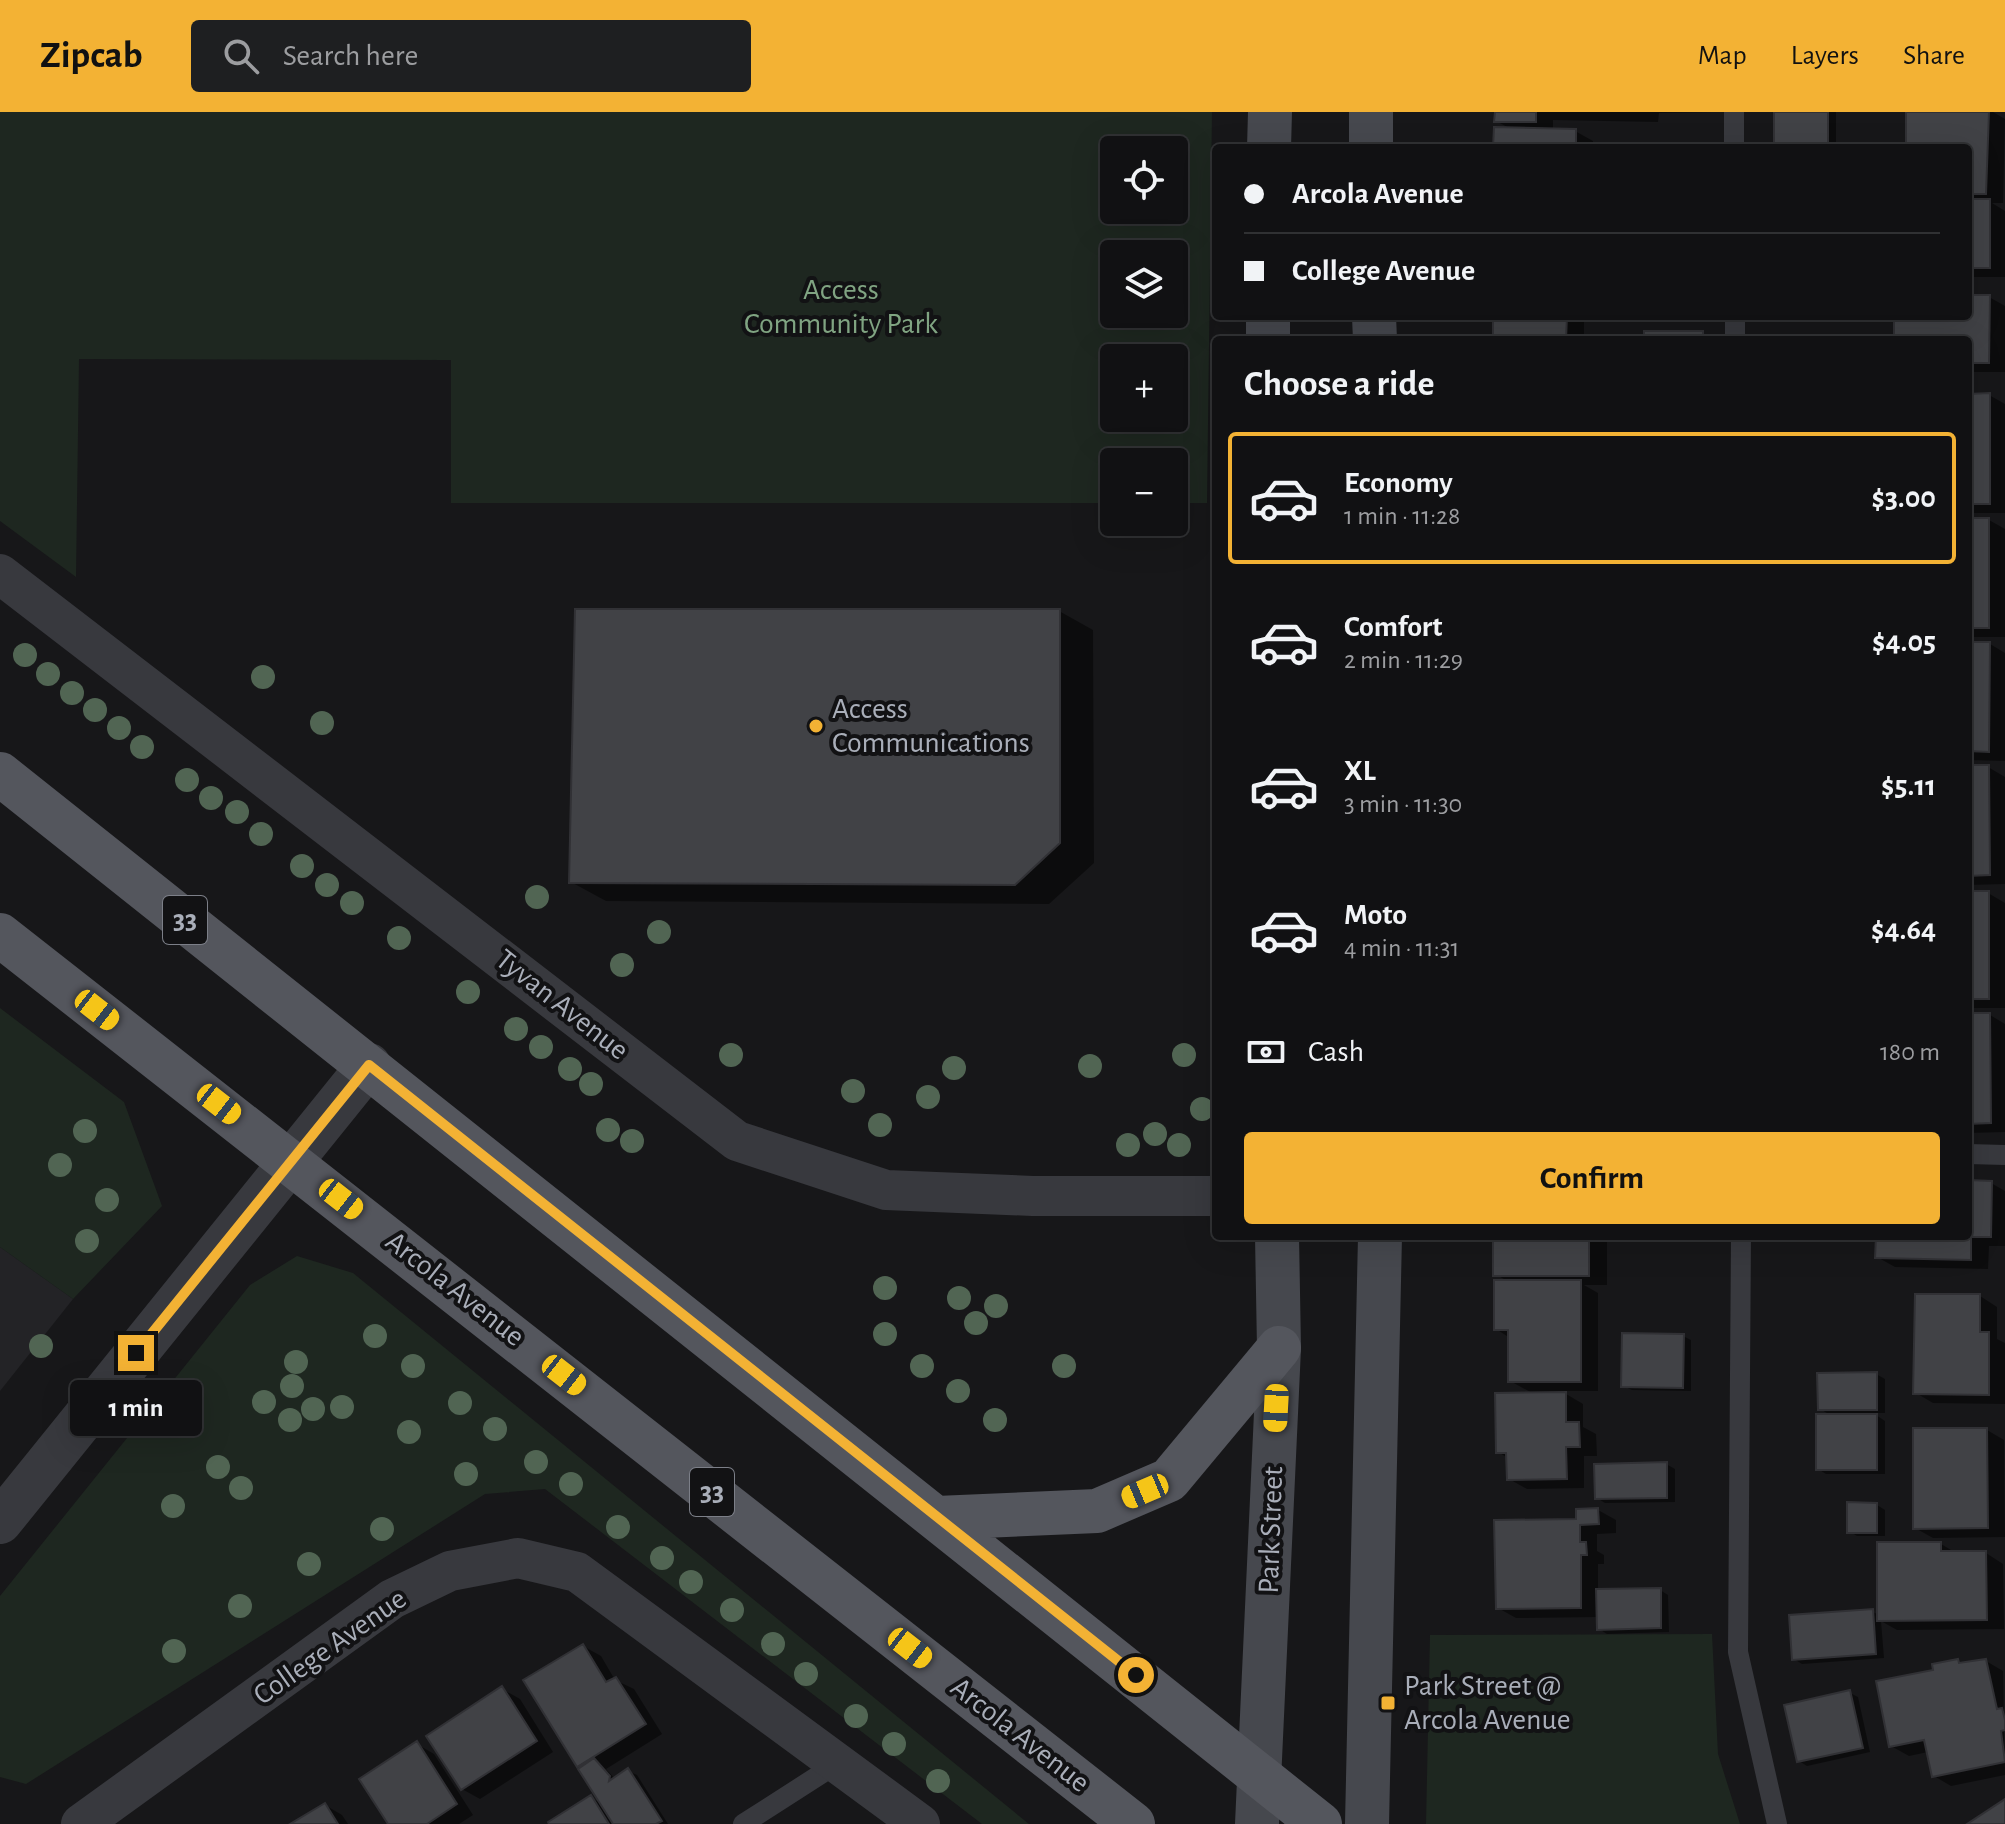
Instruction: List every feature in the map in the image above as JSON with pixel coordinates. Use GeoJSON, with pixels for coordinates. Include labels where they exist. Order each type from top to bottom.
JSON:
{"type":"FeatureCollection","features":[{"type":"Feature","properties":{"kind":"main road"},"geometry":{"type":"LineString","coordinates":[[1269,144],[1270,112]]}},
{"type":"Feature","properties":{"kind":"main road"},"geometry":{"type":"LineString","coordinates":[[1371,112],[1371,144]]}},
{"type":"Feature","properties":{"kind":"main road","name":"33"},"geometry":{"type":"LineString","coordinates":[[0,774],[1260,1773],[1320,1824]]}},
{"type":"Feature","properties":{"kind":"main road","name":"Arcola Avenue"},"geometry":{"type":"LineString","coordinates":[[0,935],[291,1160],[1133,1824]]}},
{"type":"Feature","properties":{"kind":"main road","name":"Park Street"},"geometry":{"type":"LineString","coordinates":[[1257,1824],[1279,1348],[1277,1240]]}},
{"type":"Feature","properties":{"kind":"main road"},"geometry":{"type":"LineString","coordinates":[[1367,1824],[1380,1240]]}},
{"type":"Feature","properties":{"kind":"main road"},"geometry":{"type":"LineString","coordinates":[[937,1518],[1097,1511],[1169,1480],[1279,1348]]}},
{"type":"Feature","properties":{"kind":"street","name":"Tyvan Avenue"},"geometry":{"type":"LineString","coordinates":[[0,574],[737,1141],[886,1190],[1033,1196],[1212,1196]]}},
{"type":"Feature","properties":{"kind":"street"},"geometry":{"type":"LineString","coordinates":[[0,1522],[369,1065]]}},
{"type":"Feature","properties":{"kind":"street","name":"College Avenue"},"geometry":{"type":"LineString","coordinates":[[81,1824],[392,1599],[450,1571],[518,1558],[577,1572],[835,1765],[920,1824]]}},
{"type":"Feature","properties":{"kind":"lane"},"geometry":{"type":"LineString","coordinates":[[1734,112],[1734,144]]}},
{"type":"Feature","properties":{"kind":"lane"},"geometry":{"type":"LineString","coordinates":[[1972,1154],[2005,1155]]}},
{"type":"Feature","properties":{"kind":"lane"},"geometry":{"type":"LineString","coordinates":[[1741,1240],[1738,1652],[1777,1824]]}},
{"type":"Feature","properties":{"kind":"lane"},"geometry":{"type":"LineString","coordinates":[[743,1824],[835,1765]]}},
{"type":"Feature","properties":{"kind":"shaded area"},"geometry":{"type":"Polygon","coordinates":[[[0,1247],[73,1299],[0,1391],[0,1247]]]}},
{"type":"Feature","properties":{"kind":"green space","name":"Access Community Park"},"geometry":{"type":"Polygon","coordinates":[[[0,112],[1212,112],[1207,503],[1188,503],[1188,448],[1100,448],[1100,503],[451,503],[451,360],[79,359],[76,577],[0,521],[0,112]]]}},
{"type":"Feature","properties":{"kind":"green space"},"geometry":{"type":"Polygon","coordinates":[[[0,1008],[124,1102],[162,1206],[73,1299],[0,1247],[0,1008]]]}},
{"type":"Feature","properties":{"kind":"green space"},"geometry":{"type":"Polygon","coordinates":[[[297,1256],[353,1273],[1029,1824],[982,1824],[545,1489],[485,1494],[26,1784],[0,1777],[0,1596],[250,1285],[297,1256]]]}},
{"type":"Feature","properties":{"kind":"green space"},"geometry":{"type":"Polygon","coordinates":[[[1712,1634],[1718,1754],[1740,1824],[1426,1824],[1430,1635],[1712,1634]]]}},
{"type":"Feature","properties":{"kind":"building"},"geometry":{"type":"Polygon","coordinates":[[[1495,112],[1536,112],[1536,122],[1494,122],[1495,112]]]}},
{"type":"Feature","properties":{"kind":"building"},"geometry":{"type":"Polygon","coordinates":[[[1774,112],[1828,112],[1828,144],[1774,144],[1774,112]]]}},
{"type":"Feature","properties":{"kind":"building"},"geometry":{"type":"Polygon","coordinates":[[[1906,112],[1989,112],[1986,194],[1972,194],[1972,144],[1906,144],[1906,112]]]}},
{"type":"Feature","properties":{"kind":"building"},"geometry":{"type":"Polygon","coordinates":[[[1494,127],[1576,129],[1576,144],[1493,144],[1494,127]]]}},
{"type":"Feature","properties":{"kind":"building"},"geometry":{"type":"Polygon","coordinates":[[[1972,199],[1990,199],[1990,268],[1972,268],[1972,199]]]}},
{"type":"Feature","properties":{"kind":"building"},"geometry":{"type":"Polygon","coordinates":[[[1972,295],[1990,295],[1989,363],[1972,363],[1972,336],[1894,336],[1894,320],[1972,320],[1972,295]]]}},
{"type":"Feature","properties":{"kind":"building"},"geometry":{"type":"Polygon","coordinates":[[[1493,320],[1567,320],[1566,336],[1493,336],[1493,320]]]}},
{"type":"Feature","properties":{"kind":"building"},"geometry":{"type":"Polygon","coordinates":[[[1644,331],[1703,331],[1703,336],[1644,336],[1644,331]]]}},
{"type":"Feature","properties":{"kind":"building"},"geometry":{"type":"Polygon","coordinates":[[[1990,393],[1990,504],[1972,504],[1972,394],[1990,393]]]}},
{"type":"Feature","properties":{"kind":"building"},"geometry":{"type":"Polygon","coordinates":[[[1972,518],[1989,518],[1989,628],[1972,628],[1972,518]]]}},
{"type":"Feature","properties":{"kind":"building","name":"Access Communications"},"geometry":{"type":"Polygon","coordinates":[[[575,609],[1060,609],[1060,843],[1015,885],[569,883],[575,609]]]}},
{"type":"Feature","properties":{"kind":"building"},"geometry":{"type":"Polygon","coordinates":[[[1972,642],[1990,642],[1989,752],[1972,751],[1972,642]]]}},
{"type":"Feature","properties":{"kind":"building"},"geometry":{"type":"Polygon","coordinates":[[[1972,765],[1989,765],[1990,875],[1972,876],[1972,765]]]}},
{"type":"Feature","properties":{"kind":"building"},"geometry":{"type":"Polygon","coordinates":[[[1972,891],[1989,891],[1989,999],[1972,999],[1972,891]]]}},
{"type":"Feature","properties":{"kind":"building"},"geometry":{"type":"Polygon","coordinates":[[[1972,1013],[1990,1013],[1991,1123],[1972,1124],[1972,1013]]]}},
{"type":"Feature","properties":{"kind":"building"},"geometry":{"type":"Polygon","coordinates":[[[1972,1180],[1992,1181],[1991,1237],[1972,1237],[1972,1180]]]}},
{"type":"Feature","properties":{"kind":"building"},"geometry":{"type":"Polygon","coordinates":[[[1493,1240],[1589,1240],[1589,1276],[1493,1276],[1493,1240]]]}},
{"type":"Feature","properties":{"kind":"building"},"geometry":{"type":"Polygon","coordinates":[[[1876,1240],[1971,1240],[1971,1260],[1875,1258],[1876,1240]]]}},
{"type":"Feature","properties":{"kind":"building"},"geometry":{"type":"Polygon","coordinates":[[[1494,1280],[1581,1280],[1581,1382],[1508,1382],[1508,1330],[1494,1330],[1494,1280]]]}},
{"type":"Feature","properties":{"kind":"building"},"geometry":{"type":"Polygon","coordinates":[[[1915,1294],[1980,1294],[1980,1332],[1989,1332],[1989,1395],[1913,1394],[1915,1294]]]}},
{"type":"Feature","properties":{"kind":"building"},"geometry":{"type":"Polygon","coordinates":[[[1622,1333],[1684,1334],[1683,1388],[1621,1387],[1622,1333]]]}},
{"type":"Feature","properties":{"kind":"building"},"geometry":{"type":"Polygon","coordinates":[[[1877,1372],[1877,1410],[1818,1410],[1817,1373],[1877,1372]]]}},
{"type":"Feature","properties":{"kind":"building"},"geometry":{"type":"Polygon","coordinates":[[[1566,1392],[1566,1422],[1579,1422],[1580,1447],[1566,1447],[1567,1479],[1507,1480],[1506,1453],[1496,1453],[1495,1393],[1566,1392]]]}},
{"type":"Feature","properties":{"kind":"building"},"geometry":{"type":"Polygon","coordinates":[[[1816,1414],[1877,1414],[1877,1470],[1816,1470],[1816,1414]]]}},
{"type":"Feature","properties":{"kind":"building"},"geometry":{"type":"Polygon","coordinates":[[[1913,1428],[1987,1428],[1988,1528],[1913,1529],[1913,1428]]]}},
{"type":"Feature","properties":{"kind":"building"},"geometry":{"type":"Polygon","coordinates":[[[1667,1462],[1667,1498],[1595,1499],[1594,1464],[1667,1462]]]}},
{"type":"Feature","properties":{"kind":"building"},"geometry":{"type":"Polygon","coordinates":[[[1847,1502],[1877,1503],[1877,1533],[1847,1533],[1847,1502]]]}},
{"type":"Feature","properties":{"kind":"building"},"geometry":{"type":"Polygon","coordinates":[[[1598,1508],[1599,1524],[1580,1525],[1580,1542],[1586,1542],[1587,1555],[1581,1555],[1581,1608],[1496,1609],[1494,1520],[1576,1519],[1576,1509],[1598,1508]]]}},
{"type":"Feature","properties":{"kind":"building"},"geometry":{"type":"Polygon","coordinates":[[[1877,1542],[1941,1542],[1941,1551],[1986,1551],[1987,1620],[1877,1621],[1877,1542]]]}},
{"type":"Feature","properties":{"kind":"building"},"geometry":{"type":"Polygon","coordinates":[[[1661,1588],[1661,1628],[1597,1630],[1596,1589],[1661,1588]]]}},
{"type":"Feature","properties":{"kind":"building"},"geometry":{"type":"Polygon","coordinates":[[[1873,1609],[1876,1654],[1792,1660],[1789,1615],[1873,1609]]]}},
{"type":"Feature","properties":{"kind":"building"},"geometry":{"type":"Polygon","coordinates":[[[583,1644],[606,1682],[616,1677],[646,1724],[577,1767],[523,1680],[583,1644]]]}},
{"type":"Feature","properties":{"kind":"building"},"geometry":{"type":"Polygon","coordinates":[[[1958,1659],[1959,1663],[1986,1659],[1997,1709],[2002,1708],[2005,1720],[2005,1730],[2001,1731],[2005,1762],[1932,1777],[1924,1740],[1889,1747],[1876,1681],[1933,1670],[1932,1664],[1958,1659]]]}},
{"type":"Feature","properties":{"kind":"building"},"geometry":{"type":"Polygon","coordinates":[[[502,1686],[537,1741],[461,1790],[426,1736],[502,1686]]]}},
{"type":"Feature","properties":{"kind":"building"},"geometry":{"type":"Polygon","coordinates":[[[1850,1690],[1863,1748],[1797,1762],[1784,1705],[1850,1690]]]}},
{"type":"Feature","properties":{"kind":"building"},"geometry":{"type":"Polygon","coordinates":[[[417,1741],[457,1804],[427,1824],[388,1824],[359,1779],[417,1741]]]}},
{"type":"Feature","properties":{"kind":"building"},"geometry":{"type":"Polygon","coordinates":[[[594,1758],[610,1776],[609,1781],[628,1768],[662,1821],[656,1824],[613,1824],[578,1769],[594,1758]]]}},
{"type":"Feature","properties":{"kind":"building"},"geometry":{"type":"Polygon","coordinates":[[[591,1795],[609,1824],[549,1824],[548,1822],[591,1795]]]}},
{"type":"Feature","properties":{"kind":"building"},"geometry":{"type":"Polygon","coordinates":[[[2005,1799],[2005,1824],[1967,1824],[2005,1799]]]}},
{"type":"Feature","properties":{"kind":"building"},"geometry":{"type":"Polygon","coordinates":[[[325,1803],[338,1824],[290,1824],[325,1803]]]}},
{"type":"Feature","properties":{"kind":"place","name":"Access Communications"},"geometry":{"type":"Point","coordinates":[816,726]}},
{"type":"Feature","properties":{"kind":"place","name":"Park Street @ Arcola Avenue"},"geometry":{"type":"Point","coordinates":[1388,1703]}},
{"type":"Feature","properties":{"kind":"route"},"geometry":{"type":"LineString","coordinates":[[136,1353],[369,1065],[1136,1675]]}}]}
